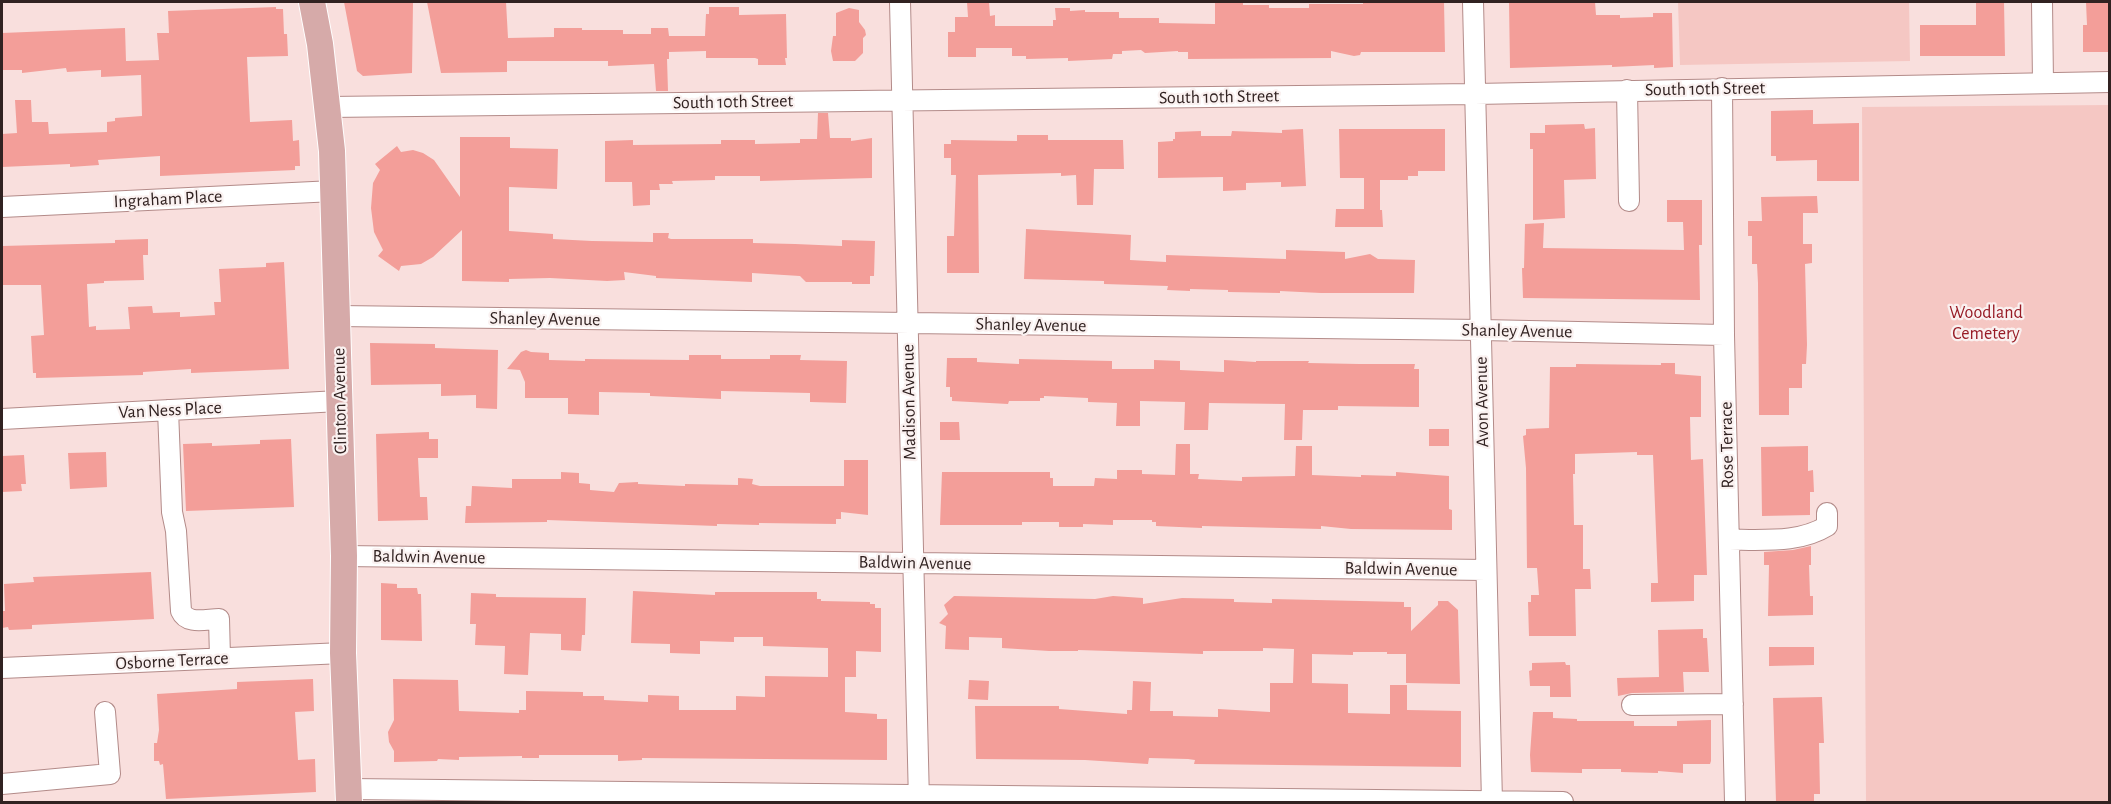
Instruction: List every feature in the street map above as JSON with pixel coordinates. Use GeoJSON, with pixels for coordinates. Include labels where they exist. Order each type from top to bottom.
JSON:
{"type":"FeatureCollection","features":[{"type":"Feature","properties":{"kind":"main road","name":"Clinton Avenue"},"geometry":{"type":"LineString","coordinates":[[312,2],[328,107],[334,191],[344,556],[343,653],[349,796]]}},
{"type":"Feature","properties":{"kind":"street","name":"Madison Avenue"},"geometry":{"type":"LineString","coordinates":[[900,2],[919,799]]}},
{"type":"Feature","properties":{"kind":"street","name":"Avon Avenue"},"geometry":{"type":"LineString","coordinates":[[1473,2],[1492,802]]}},
{"type":"Feature","properties":{"kind":"street"},"geometry":{"type":"LineString","coordinates":[[2042,2],[2043,83]]}},
{"type":"Feature","properties":{"kind":"street","name":"South 10th Street"},"geometry":{"type":"LineString","coordinates":[[328,107],[1475,94],[2109,82]]}},
{"type":"Feature","properties":{"kind":"street","name":"Rose Terrace"},"geometry":{"type":"LineString","coordinates":[[1722,88],[1724,335],[1735,802]]}},
{"type":"Feature","properties":{"kind":"street"},"geometry":{"type":"LineString","coordinates":[[1627,90],[1629,201]]}},
{"type":"Feature","properties":{"kind":"street","name":"Ingraham Place"},"geometry":{"type":"LineString","coordinates":[[2,207],[334,191]]}},
{"type":"Feature","properties":{"kind":"street","name":"Shanley Avenue"},"geometry":{"type":"LineString","coordinates":[[338,316],[1724,335]]}},
{"type":"Feature","properties":{"kind":"street","name":"Van Ness Place"},"geometry":{"type":"LineString","coordinates":[[2,419],[339,401]]}},
{"type":"Feature","properties":{"kind":"street"},"geometry":{"type":"LineString","coordinates":[[168,410],[172,512],[176,531],[181,611],[182,615],[189,620],[219,619],[220,658]]}},
{"type":"Feature","properties":{"kind":"street"},"geometry":{"type":"LineString","coordinates":[[1729,540],[1798,538],[1815,533],[1827,526],[1827,513]]}},
{"type":"Feature","properties":{"kind":"street","name":"Baldwin Avenue"},"geometry":{"type":"LineString","coordinates":[[344,556],[1486,570]]}},
{"type":"Feature","properties":{"kind":"street","name":"Osborne Terrace"},"geometry":{"type":"LineString","coordinates":[[2,668],[343,653]]}},
{"type":"Feature","properties":{"kind":"street"},"geometry":{"type":"LineString","coordinates":[[1632,705],[1733,704]]}},
{"type":"Feature","properties":{"kind":"street"},"geometry":{"type":"LineString","coordinates":[[2,784],[110,774],[105,712]]}},
{"type":"Feature","properties":{"kind":"street"},"geometry":{"type":"LineString","coordinates":[[349,796],[1563,802]]}},
{"type":"Feature","properties":{"kind":"green space"},"geometry":{"type":"Polygon","coordinates":[[[1678,2],[1909,2],[1910,61],[1680,65],[1678,2]]]}},
{"type":"Feature","properties":{"kind":"green space","name":"Woodland Cemetery"},"geometry":{"type":"Polygon","coordinates":[[[2109,105],[2109,802],[1866,802],[1862,107],[2109,105]]]}},
{"type":"Feature","properties":{"kind":"building"},"geometry":{"type":"Polygon","coordinates":[[[344,2],[413,2],[412,73],[363,76],[357,71],[344,2]]]}},
{"type":"Feature","properties":{"kind":"building"},"geometry":{"type":"Polygon","coordinates":[[[427,2],[506,2],[508,38],[554,37],[554,28],[623,30],[623,34],[651,34],[651,28],[668,28],[669,36],[705,36],[706,14],[709,14],[709,7],[739,7],[739,15],[786,14],[786,65],[758,65],[758,59],[755,58],[706,58],[706,51],[669,52],[669,59],[667,59],[668,91],[656,91],[654,64],[608,66],[608,61],[507,61],[507,72],[441,73],[427,2]]]}},
{"type":"Feature","properties":{"kind":"building"},"geometry":{"type":"Polygon","coordinates":[[[967,2],[989,2],[990,16],[995,15],[995,26],[1053,26],[1053,20],[1056,20],[1055,8],[1070,8],[1070,11],[1085,10],[1085,12],[1119,12],[1119,18],[1159,18],[1159,23],[1215,24],[1215,2],[1243,2],[1243,5],[1269,5],[1269,8],[1309,8],[1309,4],[1444,2],[1445,52],[1361,52],[1360,55],[1354,56],[1331,51],[1331,58],[1188,59],[1188,52],[1145,53],[1141,50],[1122,51],[1122,54],[1113,54],[1112,59],[1068,61],[1068,58],[1026,59],[1026,56],[1012,56],[1012,48],[976,48],[976,57],[948,57],[948,32],[955,32],[955,17],[968,17],[967,2]]]}},
{"type":"Feature","properties":{"kind":"building"},"geometry":{"type":"Polygon","coordinates":[[[1509,2],[1595,2],[1596,15],[1620,15],[1620,18],[1653,17],[1653,13],[1672,13],[1673,67],[1654,68],[1654,65],[1612,67],[1612,65],[1510,68],[1509,2]]]}},
{"type":"Feature","properties":{"kind":"building"},"geometry":{"type":"Polygon","coordinates":[[[1976,2],[2004,2],[2005,56],[1920,56],[1920,25],[1976,25],[1976,2]]]}},
{"type":"Feature","properties":{"kind":"building"},"geometry":{"type":"Polygon","coordinates":[[[2086,2],[2109,2],[2109,52],[2083,52],[2083,25],[2087,25],[2086,2]]]}},
{"type":"Feature","properties":{"kind":"building"},"geometry":{"type":"Polygon","coordinates":[[[276,7],[276,9],[283,9],[288,56],[247,57],[250,122],[292,120],[293,141],[299,140],[300,166],[295,166],[295,170],[160,176],[160,156],[98,160],[99,165],[2,167],[2,134],[17,133],[15,100],[31,100],[32,122],[48,122],[49,134],[107,132],[107,122],[115,121],[115,118],[142,116],[141,75],[101,77],[101,70],[67,72],[66,68],[22,73],[22,70],[2,70],[2,33],[125,28],[126,61],[159,60],[157,33],[169,33],[168,11],[276,7]]]}},
{"type":"Feature","properties":{"kind":"building"},"geometry":{"type":"Polygon","coordinates":[[[849,8],[859,10],[859,22],[866,35],[863,38],[863,53],[855,61],[833,61],[831,51],[833,36],[836,36],[836,13],[849,8]]]}},
{"type":"Feature","properties":{"kind":"building"},"geometry":{"type":"Polygon","coordinates":[[[1813,110],[1813,124],[1859,123],[1859,181],[1817,181],[1817,160],[1776,161],[1776,156],[1771,156],[1771,111],[1813,110]]]}},
{"type":"Feature","properties":{"kind":"building"},"geometry":{"type":"Polygon","coordinates":[[[818,113],[828,113],[830,138],[851,138],[851,141],[872,138],[872,178],[760,181],[760,176],[715,176],[715,180],[672,181],[673,184],[659,184],[660,190],[650,190],[650,205],[633,206],[632,182],[605,182],[605,141],[633,140],[633,145],[721,144],[721,140],[755,140],[755,144],[800,143],[800,139],[817,139],[818,113]]]}},
{"type":"Feature","properties":{"kind":"building"},"geometry":{"type":"Polygon","coordinates":[[[1584,124],[1585,129],[1595,128],[1596,179],[1564,180],[1565,218],[1533,220],[1533,149],[1530,149],[1530,133],[1545,133],[1545,125],[1584,124]]]}},
{"type":"Feature","properties":{"kind":"building"},"geometry":{"type":"Polygon","coordinates":[[[1303,129],[1306,186],[1281,187],[1281,182],[1246,183],[1246,190],[1223,191],[1223,177],[1158,178],[1158,142],[1173,141],[1175,132],[1201,131],[1201,136],[1231,136],[1232,131],[1282,133],[1282,130],[1303,129]]]}},
{"type":"Feature","properties":{"kind":"building"},"geometry":{"type":"Polygon","coordinates":[[[1339,129],[1445,129],[1445,171],[1418,171],[1418,176],[1408,176],[1408,180],[1380,180],[1380,210],[1382,210],[1383,227],[1335,227],[1336,209],[1364,209],[1364,178],[1340,178],[1339,129]]]}},
{"type":"Feature","properties":{"kind":"building"},"geometry":{"type":"Polygon","coordinates":[[[1017,135],[1048,135],[1048,140],[1123,140],[1124,169],[1094,169],[1093,205],[1077,205],[1076,175],[1061,176],[1061,173],[978,175],[979,273],[947,273],[947,236],[954,236],[956,175],[951,175],[951,158],[944,158],[944,144],[951,144],[951,140],[1017,141],[1017,135]]]}},
{"type":"Feature","properties":{"kind":"building"},"geometry":{"type":"Polygon","coordinates":[[[460,137],[510,137],[510,148],[558,149],[557,189],[509,187],[509,231],[553,234],[553,239],[592,241],[653,242],[653,233],[669,233],[668,238],[671,239],[753,239],[753,243],[842,246],[842,240],[875,241],[874,276],[870,276],[870,284],[806,282],[800,276],[752,273],[752,282],[656,278],[656,276],[624,272],[625,280],[550,278],[509,279],[509,282],[462,281],[462,230],[433,257],[421,264],[401,266],[399,271],[378,256],[383,250],[374,232],[371,208],[373,183],[380,170],[375,164],[397,146],[401,152],[413,150],[423,153],[434,160],[460,197],[460,137]]]}},
{"type":"Feature","properties":{"kind":"building"},"geometry":{"type":"Polygon","coordinates":[[[1817,196],[1818,213],[1803,213],[1803,244],[1812,244],[1812,263],[1805,264],[1807,345],[1806,364],[1802,364],[1802,388],[1789,388],[1789,415],[1759,415],[1757,264],[1752,264],[1752,236],[1748,236],[1748,221],[1762,221],[1761,197],[1817,196]]]}},
{"type":"Feature","properties":{"kind":"building"},"geometry":{"type":"Polygon","coordinates":[[[1667,200],[1702,200],[1702,245],[1699,245],[1700,300],[1523,298],[1522,268],[1524,268],[1525,224],[1544,223],[1543,248],[1684,250],[1683,222],[1667,222],[1667,200]]]}},
{"type":"Feature","properties":{"kind":"building"},"geometry":{"type":"Polygon","coordinates":[[[1026,229],[1131,235],[1130,260],[1166,262],[1166,255],[1286,259],[1286,250],[1345,252],[1345,259],[1370,254],[1378,259],[1415,260],[1414,293],[1280,291],[1280,293],[1190,289],[1190,291],[1167,290],[1168,286],[1104,284],[1104,281],[1024,279],[1026,229]]]}},
{"type":"Feature","properties":{"kind":"building"},"geometry":{"type":"Polygon","coordinates":[[[148,239],[148,255],[143,255],[144,280],[104,281],[104,283],[87,284],[89,327],[96,326],[96,330],[130,329],[128,307],[152,306],[153,313],[180,312],[180,317],[215,315],[214,302],[221,302],[219,269],[266,267],[266,263],[284,262],[289,369],[191,373],[191,369],[143,372],[143,375],[36,378],[36,373],[33,373],[31,336],[44,335],[41,285],[2,285],[2,246],[115,243],[115,240],[148,239]]]}},
{"type":"Feature","properties":{"kind":"building"},"geometry":{"type":"Polygon","coordinates":[[[370,343],[435,344],[435,348],[498,350],[497,409],[476,408],[476,395],[441,396],[441,384],[371,385],[370,343]]]}},
{"type":"Feature","properties":{"kind":"building"},"geometry":{"type":"Polygon","coordinates":[[[526,350],[549,353],[549,360],[689,360],[689,355],[721,355],[721,359],[770,359],[770,355],[801,355],[800,360],[847,361],[846,403],[810,402],[810,393],[721,391],[721,399],[650,396],[650,393],[599,392],[599,415],[568,414],[568,398],[525,398],[525,382],[520,370],[507,369],[521,352],[526,350]]]}},
{"type":"Feature","properties":{"kind":"building"},"geometry":{"type":"Polygon","coordinates":[[[947,358],[977,358],[977,362],[1019,364],[1019,359],[1112,361],[1112,369],[1154,369],[1154,360],[1180,361],[1180,370],[1224,372],[1224,360],[1415,364],[1414,369],[1419,369],[1419,407],[1338,406],[1338,410],[1303,410],[1302,440],[1284,440],[1285,404],[1209,403],[1208,430],[1184,430],[1185,402],[1140,401],[1140,426],[1116,426],[1117,403],[1088,402],[1088,398],[1044,396],[1040,398],[1040,401],[1009,401],[1008,404],[952,401],[950,387],[946,387],[947,358]]]}},
{"type":"Feature","properties":{"kind":"building"},"geometry":{"type":"Polygon","coordinates":[[[1661,363],[1675,363],[1675,374],[1701,376],[1701,417],[1690,417],[1691,460],[1703,459],[1707,575],[1694,575],[1694,601],[1651,602],[1651,583],[1658,583],[1653,455],[1637,455],[1637,452],[1575,454],[1574,525],[1583,525],[1583,569],[1590,569],[1591,589],[1575,589],[1576,636],[1529,636],[1528,602],[1531,602],[1531,595],[1539,595],[1537,568],[1527,568],[1526,468],[1523,436],[1526,435],[1526,429],[1549,428],[1550,367],[1576,367],[1576,364],[1661,365],[1661,363]]]}},
{"type":"Feature","properties":{"kind":"building"},"geometry":{"type":"Polygon","coordinates":[[[940,422],[959,422],[960,440],[940,440],[940,422]]]}},
{"type":"Feature","properties":{"kind":"building"},"geometry":{"type":"Polygon","coordinates":[[[1429,429],[1449,429],[1449,446],[1429,446],[1429,429]]]}},
{"type":"Feature","properties":{"kind":"building"},"geometry":{"type":"Polygon","coordinates":[[[429,432],[429,439],[438,439],[438,458],[418,458],[420,497],[427,497],[428,520],[378,521],[376,434],[429,432]]]}},
{"type":"Feature","properties":{"kind":"building"},"geometry":{"type":"Polygon","coordinates":[[[291,439],[294,507],[186,511],[183,444],[212,443],[212,446],[260,444],[260,440],[291,439]]]}},
{"type":"Feature","properties":{"kind":"building"},"geometry":{"type":"Polygon","coordinates":[[[1176,444],[1190,444],[1190,474],[1199,474],[1198,479],[1242,481],[1242,477],[1295,476],[1296,446],[1312,446],[1312,475],[1396,476],[1396,472],[1449,476],[1449,509],[1452,510],[1452,530],[1351,529],[1321,526],[1321,529],[1202,526],[1202,528],[1156,526],[1156,522],[1152,520],[1113,520],[1113,525],[1083,524],[1083,527],[1059,527],[1059,522],[1022,522],[1022,525],[940,525],[942,472],[1050,472],[1053,486],[1094,486],[1095,478],[1117,479],[1117,470],[1142,470],[1142,474],[1175,475],[1176,444]]]}},
{"type":"Feature","properties":{"kind":"building"},"geometry":{"type":"Polygon","coordinates":[[[1808,446],[1808,471],[1813,470],[1814,492],[1810,492],[1810,515],[1762,516],[1761,447],[1808,446]]]}},
{"type":"Feature","properties":{"kind":"building"},"geometry":{"type":"Polygon","coordinates":[[[106,452],[107,487],[70,489],[68,453],[106,452]]]}},
{"type":"Feature","properties":{"kind":"building"},"geometry":{"type":"Polygon","coordinates":[[[24,455],[26,484],[21,484],[22,491],[2,492],[2,456],[24,455]]]}},
{"type":"Feature","properties":{"kind":"building"},"geometry":{"type":"Polygon","coordinates":[[[844,460],[868,460],[868,515],[841,512],[841,519],[836,519],[836,524],[759,523],[759,525],[717,524],[717,526],[547,520],[547,522],[465,523],[466,506],[471,506],[472,486],[512,488],[512,479],[561,479],[561,472],[579,473],[579,483],[590,484],[590,490],[614,492],[619,483],[638,482],[638,484],[685,486],[685,484],[738,485],[738,478],[753,479],[752,484],[760,486],[844,486],[844,460]]]}},
{"type":"Feature","properties":{"kind":"building"},"geometry":{"type":"Polygon","coordinates":[[[1811,546],[1811,565],[1809,565],[1813,615],[1768,616],[1769,565],[1764,565],[1764,552],[1811,546]]]}},
{"type":"Feature","properties":{"kind":"building"},"geometry":{"type":"Polygon","coordinates":[[[151,572],[154,619],[32,625],[32,629],[2,628],[2,611],[5,611],[4,584],[34,582],[33,577],[151,572]]]}},
{"type":"Feature","properties":{"kind":"building"},"geometry":{"type":"Polygon","coordinates":[[[381,583],[397,584],[397,588],[417,588],[418,594],[421,594],[422,641],[381,640],[381,583]]]}},
{"type":"Feature","properties":{"kind":"building"},"geometry":{"type":"Polygon","coordinates":[[[633,591],[715,595],[715,592],[817,592],[817,599],[821,601],[875,604],[875,608],[881,608],[881,652],[856,651],[856,677],[845,677],[845,712],[877,714],[877,719],[887,719],[887,760],[642,758],[642,760],[618,761],[618,755],[539,755],[539,758],[459,757],[459,760],[394,762],[394,751],[389,742],[388,732],[394,720],[393,679],[458,680],[459,711],[519,713],[519,710],[526,710],[526,691],[583,692],[583,696],[604,696],[604,700],[648,702],[648,695],[679,696],[679,710],[736,710],[736,696],[765,697],[765,676],[828,677],[828,648],[763,646],[763,637],[734,637],[734,642],[700,641],[700,654],[670,653],[670,644],[631,643],[633,591]]]}},
{"type":"Feature","properties":{"kind":"building"},"geometry":{"type":"Polygon","coordinates":[[[471,593],[496,594],[496,597],[586,598],[585,635],[582,635],[581,651],[561,650],[561,634],[530,633],[528,675],[504,674],[505,646],[475,645],[476,624],[470,624],[471,593]]]}},
{"type":"Feature","properties":{"kind":"building"},"geometry":{"type":"Polygon","coordinates":[[[954,596],[1095,599],[1113,596],[1143,598],[1143,604],[1182,598],[1234,599],[1234,602],[1272,603],[1272,599],[1404,602],[1404,607],[1411,607],[1411,631],[1438,605],[1438,601],[1448,601],[1458,610],[1460,684],[1406,683],[1406,654],[1387,654],[1387,652],[1353,652],[1353,655],[1312,654],[1312,683],[1348,684],[1348,713],[1390,714],[1390,685],[1407,685],[1407,710],[1461,711],[1461,767],[1194,764],[1195,760],[1188,759],[1149,758],[1148,764],[1085,760],[976,759],[975,706],[1059,706],[1059,709],[1127,714],[1127,710],[1132,710],[1133,681],[1151,682],[1150,711],[1173,711],[1173,716],[1218,717],[1218,709],[1270,712],[1270,683],[1293,683],[1294,649],[1203,651],[1203,654],[1049,651],[1002,648],[1002,638],[969,637],[969,650],[945,649],[946,626],[939,623],[948,614],[944,605],[954,596]]]}},
{"type":"Feature","properties":{"kind":"building"},"geometry":{"type":"Polygon","coordinates":[[[1703,629],[1703,638],[1707,638],[1709,672],[1683,672],[1684,692],[1632,693],[1618,696],[1617,678],[1659,677],[1658,630],[1703,629]]]}},
{"type":"Feature","properties":{"kind":"building"},"geometry":{"type":"Polygon","coordinates":[[[1769,647],[1814,647],[1814,665],[1769,666],[1769,647]]]}},
{"type":"Feature","properties":{"kind":"building"},"geometry":{"type":"Polygon","coordinates":[[[1565,662],[1566,665],[1570,665],[1571,697],[1550,697],[1550,686],[1530,686],[1529,671],[1532,670],[1532,663],[1565,662]]]}},
{"type":"Feature","properties":{"kind":"building"},"geometry":{"type":"Polygon","coordinates":[[[313,679],[314,711],[295,712],[298,760],[315,759],[316,792],[166,799],[163,764],[160,765],[159,761],[154,761],[154,743],[157,743],[159,730],[157,694],[237,689],[237,682],[313,679]]]}},
{"type":"Feature","properties":{"kind":"building"},"geometry":{"type":"Polygon","coordinates":[[[969,680],[989,681],[988,700],[968,699],[969,680]]]}},
{"type":"Feature","properties":{"kind":"building"},"geometry":{"type":"Polygon","coordinates":[[[1822,697],[1824,743],[1819,743],[1820,794],[1814,794],[1814,802],[1776,802],[1773,698],[1822,697]]]}},
{"type":"Feature","properties":{"kind":"building"},"geometry":{"type":"Polygon","coordinates":[[[1533,712],[1553,712],[1553,718],[1577,719],[1577,721],[1634,721],[1634,726],[1677,726],[1677,721],[1711,720],[1711,761],[1710,764],[1683,764],[1683,773],[1621,772],[1621,769],[1582,769],[1582,773],[1531,772],[1533,712]]]}}]}
